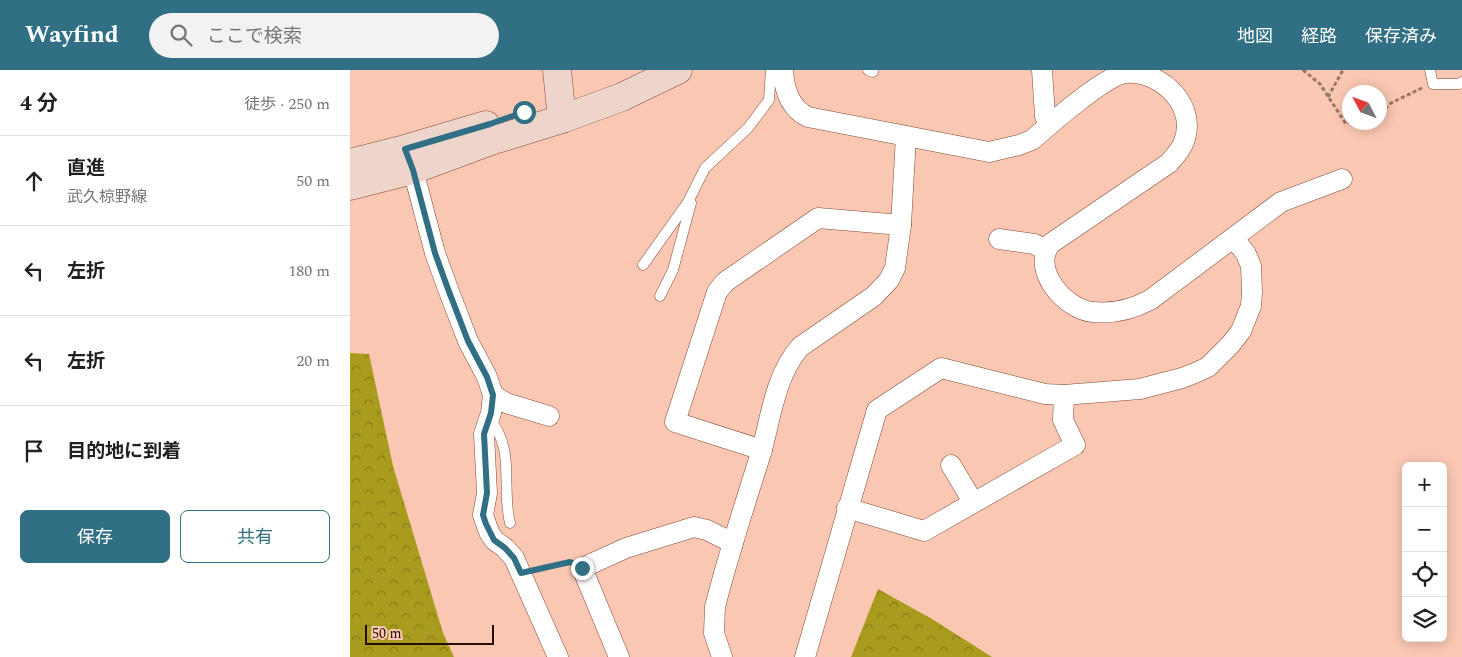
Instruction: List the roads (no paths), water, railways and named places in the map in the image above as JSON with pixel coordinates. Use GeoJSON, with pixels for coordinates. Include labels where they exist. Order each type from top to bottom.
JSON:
{"type":"FeatureCollection","features":[{"type":"Feature","properties":{"kind":"main road"},"geometry":{"type":"LineString","coordinates":[[557,70],[561,109]]}},
{"type":"Feature","properties":{"kind":"main road"},"geometry":{"type":"LineString","coordinates":[[350,163],[409,159],[491,141],[641,70]]}},
{"type":"Feature","properties":{"kind":"main road"},"geometry":{"type":"LineString","coordinates":[[561,109],[622,97],[678,70]]}},
{"type":"Feature","properties":{"kind":"main road"},"geometry":{"type":"LineString","coordinates":[[350,186],[409,159]]}},
{"type":"Feature","properties":{"kind":"street"},"geometry":{"type":"LineString","coordinates":[[783,70],[784,87],[787,95],[801,114],[808,117],[988,152],[1032,140],[1103,84],[1122,72],[1145,74],[1168,85],[1176,93],[1182,104],[1186,129],[1183,144],[1169,163],[1050,244],[1046,250],[1045,258],[1048,276],[1058,293],[1080,308],[1092,312],[1108,312],[1137,307],[1150,300],[1281,202],[1342,179]]}},
{"type":"Feature","properties":{"kind":"street"},"geometry":{"type":"LineString","coordinates":[[1042,70],[1045,116],[1050,125]]}},
{"type":"Feature","properties":{"kind":"street"},"geometry":{"type":"LineString","coordinates":[[722,657],[714,633],[714,614],[780,382],[793,355],[810,338],[874,296],[890,280],[894,268],[901,226],[906,136]]}},
{"type":"Feature","properties":{"kind":"street"},"geometry":{"type":"LineString","coordinates":[[409,159],[435,253],[468,341],[487,377],[493,395],[484,434],[487,493],[483,515],[494,540],[514,558],[558,657]]}},
{"type":"Feature","properties":{"kind":"street"},"geometry":{"type":"LineString","coordinates":[[762,450],[674,422],[717,292],[725,282],[818,218],[901,226]]}},
{"type":"Feature","properties":{"kind":"street"},"geometry":{"type":"LineString","coordinates":[[805,657],[876,410],[941,368],[1046,394],[1064,395],[1140,389],[1182,378],[1208,366],[1221,355],[1241,331],[1251,306],[1251,266],[1246,254],[1234,238]]}},
{"type":"Feature","properties":{"kind":"street"},"geometry":{"type":"LineString","coordinates":[[1000,239],[1034,244],[1046,250]]}},
{"type":"Feature","properties":{"kind":"street"},"geometry":{"type":"LineString","coordinates":[[493,395],[506,403],[549,416]]}},
{"type":"Feature","properties":{"kind":"street"},"geometry":{"type":"LineString","coordinates":[[847,508],[924,531],[1074,445],[1063,420],[1064,395]]}},
{"type":"Feature","properties":{"kind":"street"},"geometry":{"type":"LineString","coordinates":[[950,465],[973,502]]}},
{"type":"Feature","properties":{"kind":"street"},"geometry":{"type":"LineString","coordinates":[[619,657],[582,568],[626,548],[694,527],[707,530],[733,543]]}},
{"type":"Feature","properties":{"kind":"lane"},"geometry":{"type":"LineString","coordinates":[[643,265],[694,191],[705,168],[748,128],[769,100],[771,70]]}},
{"type":"Feature","properties":{"kind":"lane"},"geometry":{"type":"LineString","coordinates":[[1430,70],[1433,84],[1459,84],[1462,82]]}},
{"type":"Feature","properties":{"kind":"lane"},"geometry":{"type":"LineString","coordinates":[[660,296],[673,270],[694,191]]}},
{"type":"Feature","properties":{"kind":"lane"},"geometry":{"type":"LineString","coordinates":[[489,418],[499,432],[505,450],[507,469],[505,482],[506,509],[510,523]]}}]}
